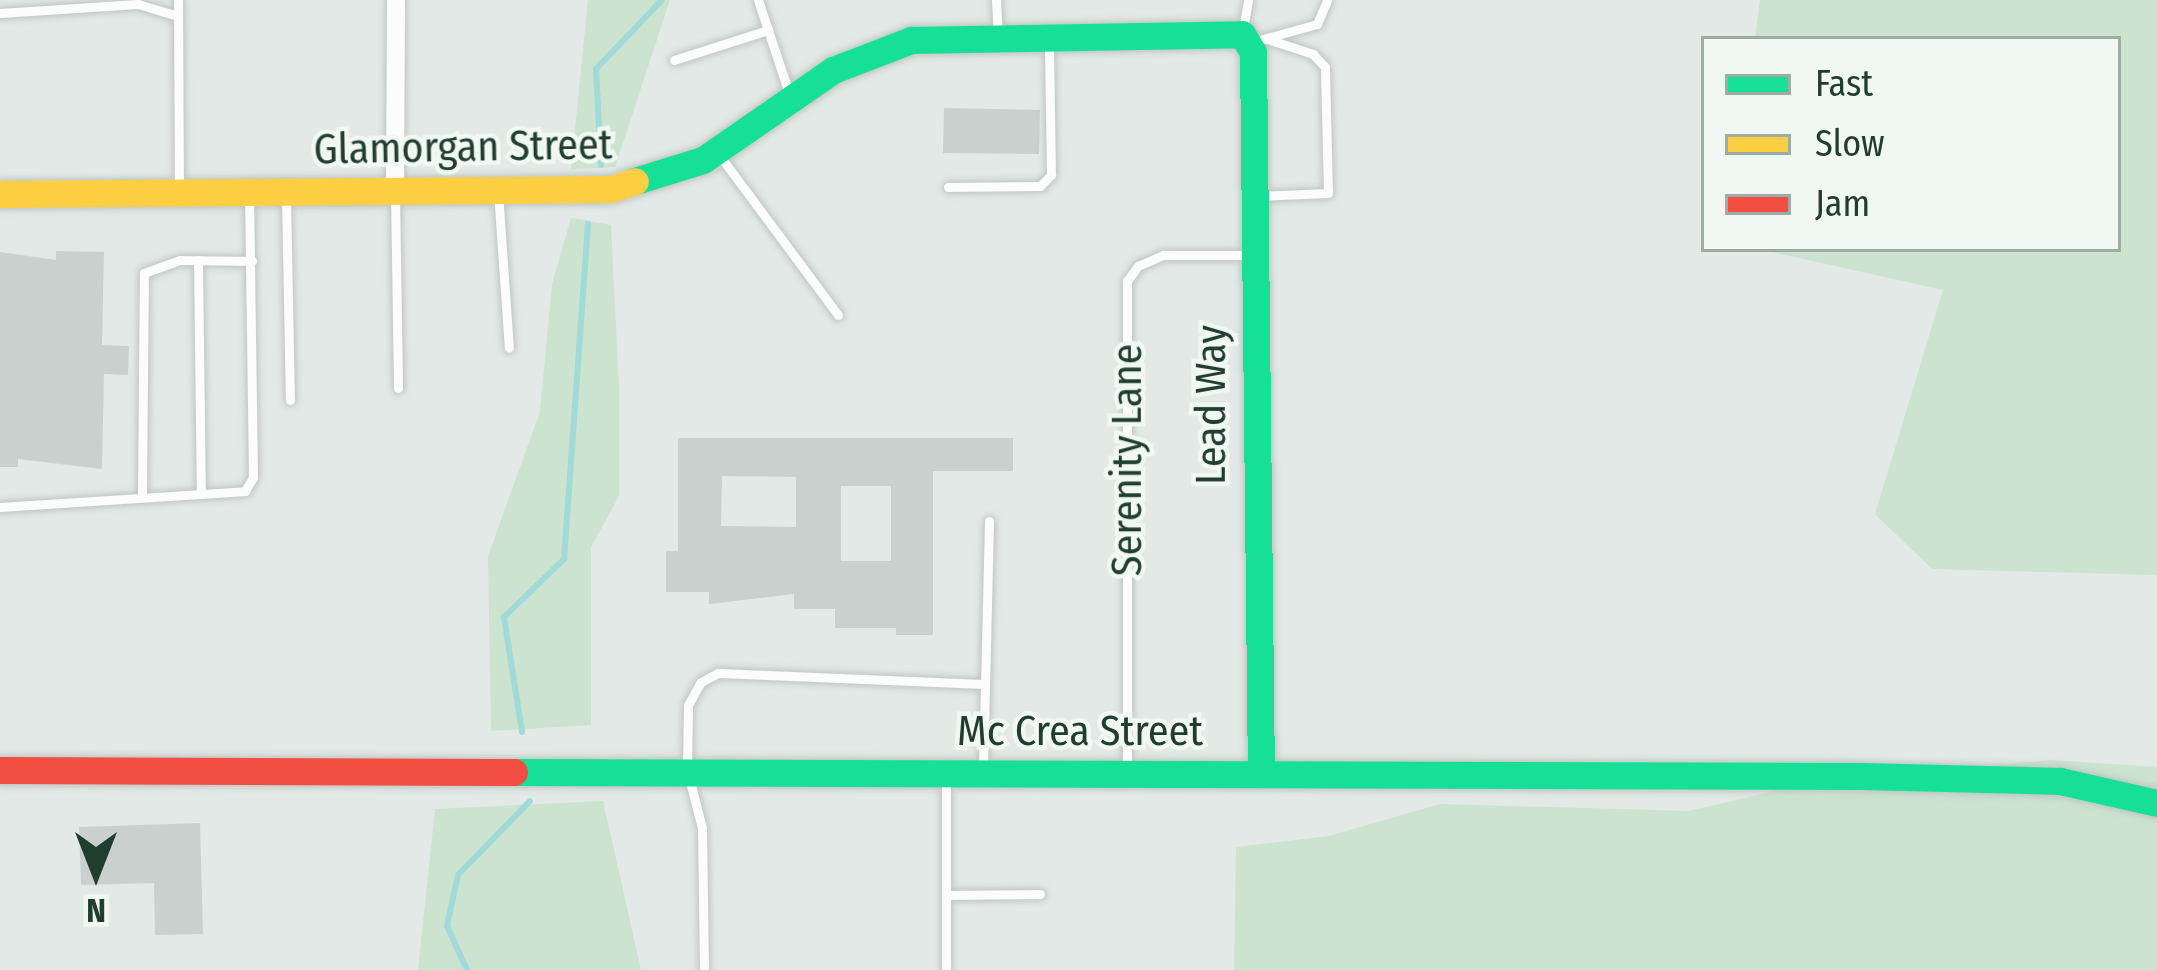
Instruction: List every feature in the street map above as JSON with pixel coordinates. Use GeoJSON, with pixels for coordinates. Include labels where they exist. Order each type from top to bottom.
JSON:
{"type":"FeatureCollection","features":[{"type":"Feature","properties":{"kind":"street"},"geometry":{"type":"LineString","coordinates":[[395,193],[396,0]]}},
{"type":"Feature","properties":{"kind":"street","name":"Glamorgan Street"},"geometry":{"type":"LineString","coordinates":[[0,194],[498,192],[638,184],[716,152],[791,98],[881,48],[998,33],[1252,37]]}},
{"type":"Feature","properties":{"kind":"street","name":"Lead Way"},"geometry":{"type":"LineString","coordinates":[[1252,37],[1261,774]]}},
{"type":"Feature","properties":{"kind":"street","name":"Mc Crea Street"},"geometry":{"type":"LineString","coordinates":[[0,770],[687,770],[2060,781],[2157,803]]}},
{"type":"Feature","properties":{"kind":"lane"},"geometry":{"type":"LineString","coordinates":[[178,0],[179,194]]}},
{"type":"Feature","properties":{"kind":"lane"},"geometry":{"type":"LineString","coordinates":[[758,0],[791,98]]}},
{"type":"Feature","properties":{"kind":"lane"},"geometry":{"type":"LineString","coordinates":[[996,0],[998,33]]}},
{"type":"Feature","properties":{"kind":"lane"},"geometry":{"type":"LineString","coordinates":[[1248,0],[1252,37]]}},
{"type":"Feature","properties":{"kind":"lane"},"geometry":{"type":"LineString","coordinates":[[1252,37],[1317,24],[1327,0]]}},
{"type":"Feature","properties":{"kind":"lane"},"geometry":{"type":"LineString","coordinates":[[0,13],[65,2],[138,4],[178,16]]}},
{"type":"Feature","properties":{"kind":"lane"},"geometry":{"type":"LineString","coordinates":[[674,60],[768,30]]}},
{"type":"Feature","properties":{"kind":"lane"},"geometry":{"type":"LineString","coordinates":[[948,187],[1040,185],[1051,176],[1049,32]]}},
{"type":"Feature","properties":{"kind":"lane"},"geometry":{"type":"LineString","coordinates":[[1252,37],[1313,54],[1325,67],[1328,193],[1253,196]]}},
{"type":"Feature","properties":{"kind":"lane"},"geometry":{"type":"LineString","coordinates":[[716,152],[838,315]]}},
{"type":"Feature","properties":{"kind":"lane"},"geometry":{"type":"LineString","coordinates":[[498,192],[509,348]]}},
{"type":"Feature","properties":{"kind":"lane"},"geometry":{"type":"LineString","coordinates":[[395,193],[398,388]]}},
{"type":"Feature","properties":{"kind":"lane"},"geometry":{"type":"LineString","coordinates":[[0,507],[113,505],[142,493],[245,491],[253,477],[249,194]]}},
{"type":"Feature","properties":{"kind":"lane"},"geometry":{"type":"LineString","coordinates":[[286,194],[290,400]]}},
{"type":"Feature","properties":{"kind":"lane","name":"Serenity Lane"},"geometry":{"type":"LineString","coordinates":[[1127,774],[1127,281],[1138,266],[1162,255],[1253,256]]}},
{"type":"Feature","properties":{"kind":"lane"},"geometry":{"type":"LineString","coordinates":[[197,260],[201,494]]}},
{"type":"Feature","properties":{"kind":"lane"},"geometry":{"type":"LineString","coordinates":[[142,493],[138,294],[144,273],[160,263],[252,261]]}},
{"type":"Feature","properties":{"kind":"lane"},"geometry":{"type":"LineString","coordinates":[[982,773],[989,521]]}},
{"type":"Feature","properties":{"kind":"lane"},"geometry":{"type":"LineString","coordinates":[[704,970],[702,828],[687,770],[688,705],[718,674],[985,684]]}},
{"type":"Feature","properties":{"kind":"lane"},"geometry":{"type":"LineString","coordinates":[[946,772],[946,970]]}},
{"type":"Feature","properties":{"kind":"lane"},"geometry":{"type":"LineString","coordinates":[[946,895],[1040,894]]}},
{"type":"Feature","properties":{"kind":"green space"},"geometry":{"type":"Polygon","coordinates":[[[588,0],[670,0],[615,167],[571,169],[588,0]]]}},
{"type":"Feature","properties":{"kind":"green space"},"geometry":{"type":"Polygon","coordinates":[[[1760,0],[2157,0],[2157,575],[1932,569],[1875,514],[1943,290],[1772,252],[2121,252],[2121,36],[1755,36],[1760,0]]]}},
{"type":"Feature","properties":{"kind":"green space"},"geometry":{"type":"Polygon","coordinates":[[[571,218],[611,225],[619,387],[619,496],[591,547],[591,725],[491,731],[488,556],[540,412],[552,284],[571,218]]]}},
{"type":"Feature","properties":{"kind":"green space"},"geometry":{"type":"Polygon","coordinates":[[[2051,760],[2157,767],[2157,970],[1234,970],[1236,847],[1329,836],[1440,804],[1688,811],[1820,781],[2051,760]]]}},
{"type":"Feature","properties":{"kind":"green space"},"geometry":{"type":"Polygon","coordinates":[[[603,801],[641,970],[418,970],[435,809],[603,801]]]}},
{"type":"Feature","properties":{"kind":"building"},"geometry":{"type":"Polygon","coordinates":[[[944,108],[1040,110],[1039,154],[943,153],[944,108]]]}},
{"type":"Feature","properties":{"kind":"building"},"geometry":{"type":"Polygon","coordinates":[[[56,251],[104,252],[102,345],[129,346],[128,375],[104,374],[102,469],[18,459],[18,467],[0,467],[0,252],[56,260],[56,251]]]}},
{"type":"Feature","properties":{"kind":"building"},"geometry":{"type":"Polygon","coordinates":[[[678,438],[1013,438],[1013,471],[933,471],[933,635],[896,635],[896,628],[835,628],[835,609],[794,609],[794,594],[709,604],[709,592],[666,592],[666,551],[678,551],[678,438]],[[722,476],[721,526],[796,527],[796,477],[722,476]],[[841,486],[841,561],[891,561],[891,486],[841,486]]]}},
{"type":"Feature","properties":{"kind":"building"},"geometry":{"type":"Polygon","coordinates":[[[200,823],[203,934],[155,935],[154,883],[81,885],[79,827],[200,823]]]}},
{"type":"Feature","properties":{"kind":"waterway"},"geometry":{"type":"LineString","coordinates":[[601,165],[596,69],[662,0]]}},
{"type":"Feature","properties":{"kind":"waterway"},"geometry":{"type":"LineString","coordinates":[[522,732],[504,617],[564,559],[588,224]]}},
{"type":"Feature","properties":{"kind":"waterway"},"geometry":{"type":"LineString","coordinates":[[467,970],[447,926],[458,875],[530,801]]}},
{"type":"Feature","properties":{"kind":"traffic: fast"},"geometry":{"type":"LineString","coordinates":[[635,181],[703,160],[833,70],[911,40],[1242,34],[1253,52],[1261,774]]}},
{"type":"Feature","properties":{"kind":"traffic: fast"},"geometry":{"type":"LineString","coordinates":[[514,772],[1860,776],[2060,781],[2157,803]]}},
{"type":"Feature","properties":{"kind":"traffic: slow"},"geometry":{"type":"LineString","coordinates":[[0,194],[611,189],[635,181]]}},
{"type":"Feature","properties":{"kind":"traffic: jam"},"geometry":{"type":"LineString","coordinates":[[0,770],[514,772]]}}]}
